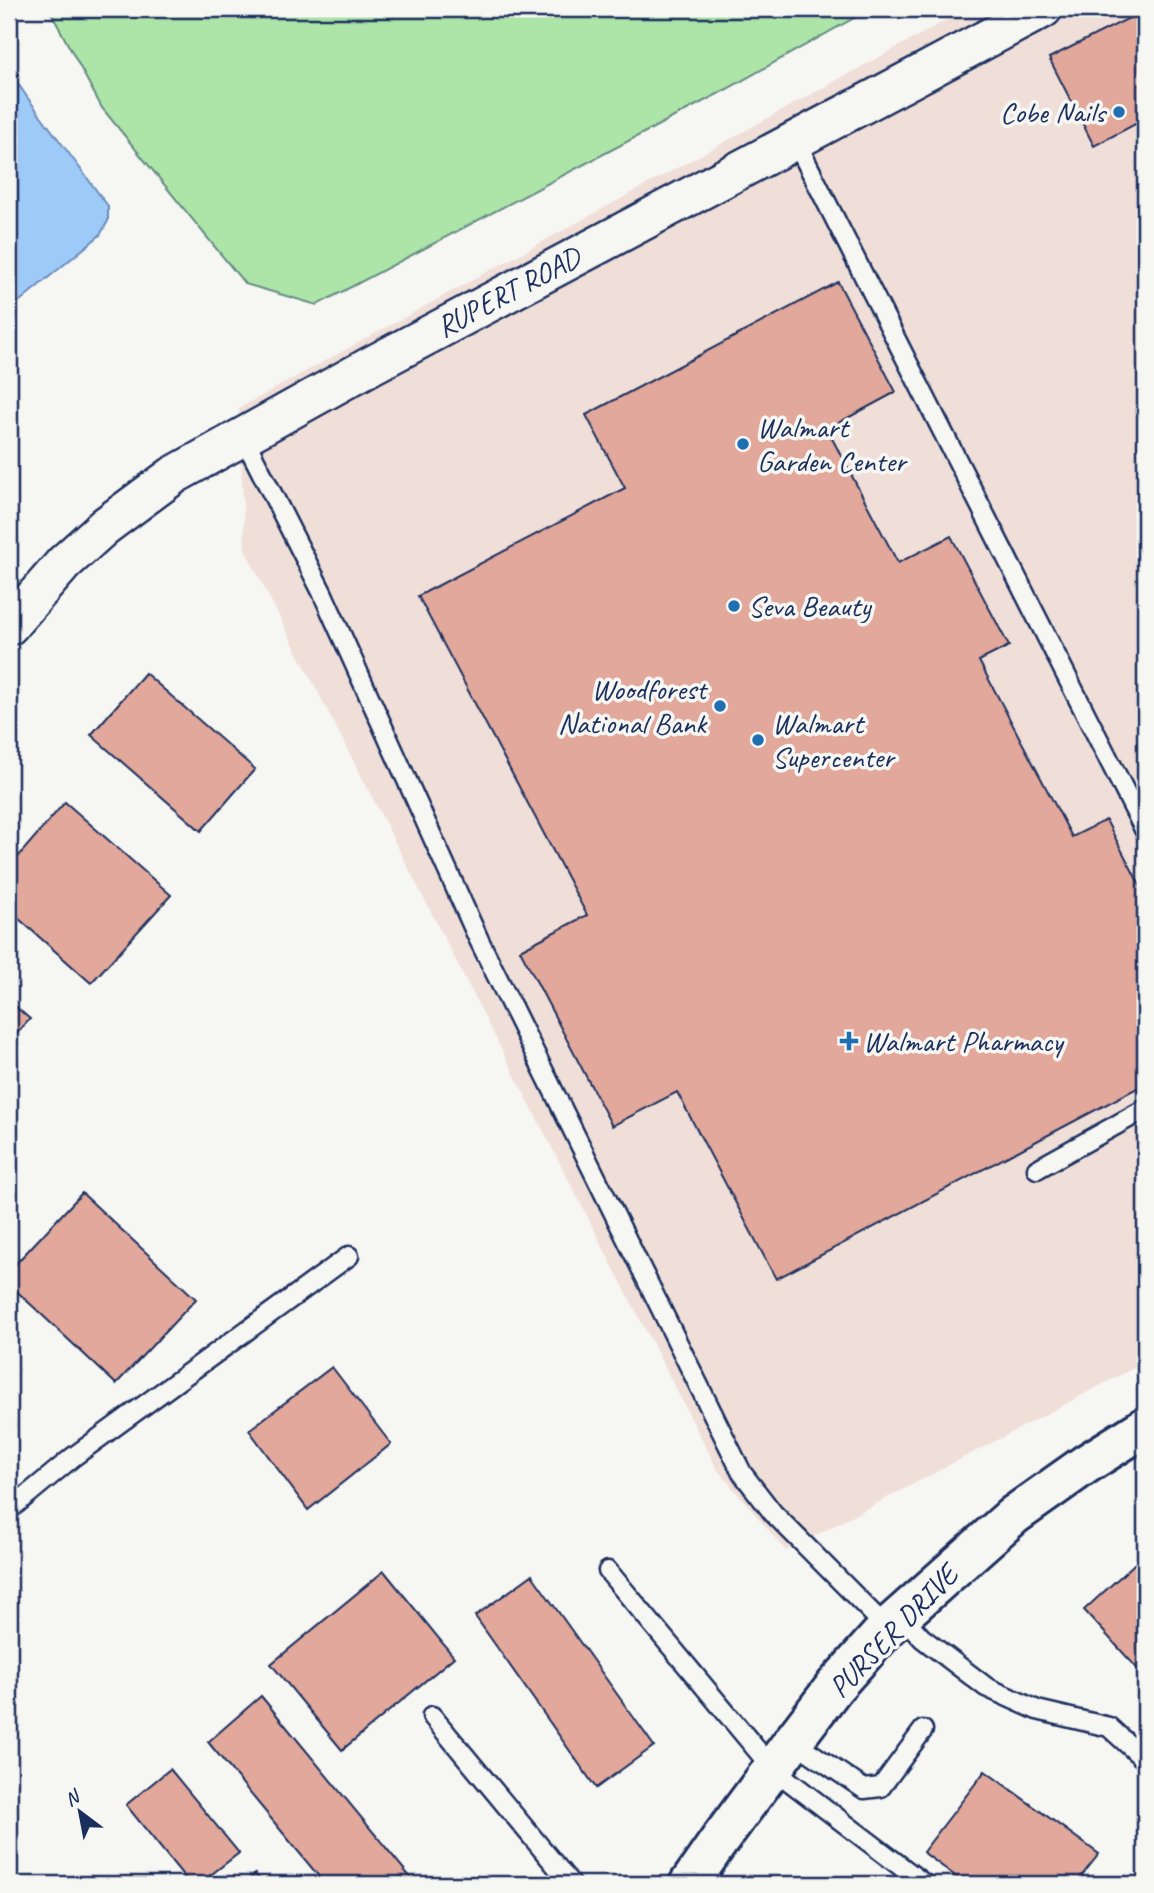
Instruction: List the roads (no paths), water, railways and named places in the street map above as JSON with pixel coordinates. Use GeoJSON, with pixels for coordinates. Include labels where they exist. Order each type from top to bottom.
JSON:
{"type":"FeatureCollection","features":[{"type":"Feature","properties":{"kind":"street","name":"RUPERT ROAD"},"geometry":{"type":"LineString","coordinates":[[9,626],[64,563],[105,526],[174,475],[372,365],[1043,9]]}},
{"type":"Feature","properties":{"kind":"street","name":"PURSER DRIVE"},"geometry":{"type":"LineString","coordinates":[[689,1884],[835,1686],[894,1622],[1014,1515],[1086,1464],[1145,1427]]}},
{"type":"Feature","properties":{"kind":"lane"},"geometry":{"type":"LineString","coordinates":[[795,140],[1145,831]]}},
{"type":"Feature","properties":{"kind":"lane"},"geometry":{"type":"LineString","coordinates":[[243,436],[322,592],[479,940],[742,1473],[773,1513],[894,1622],[922,1638],[986,1687],[1037,1710],[1109,1727],[1145,1760]]}},
{"type":"Feature","properties":{"kind":"lane"},"geometry":{"type":"LineString","coordinates":[[1037,1169],[1145,1109]]}},
{"type":"Feature","properties":{"kind":"lane"},"geometry":{"type":"LineString","coordinates":[[9,1510],[73,1457],[349,1256]]}},
{"type":"Feature","properties":{"kind":"lane"},"geometry":{"type":"LineString","coordinates":[[608,1571],[782,1755],[924,1884]]}},
{"type":"Feature","properties":{"kind":"lane"},"geometry":{"type":"LineString","coordinates":[[432,1716],[571,1884]]}},
{"type":"Feature","properties":{"kind":"lane"},"geometry":{"type":"LineString","coordinates":[[782,1755],[863,1789],[881,1787],[923,1730]]}},
{"type":"Feature","properties":{"kind":"water"},"geometry":{"type":"Polygon","coordinates":[[[9,70],[108,206],[108,221],[100,235],[9,310],[9,70]]]}},
{"type":"Feature","properties":{"kind":"place","name":"Cobe Nails"},"geometry":{"type":"Point","coordinates":[1119,112]}},
{"type":"Feature","properties":{"kind":"place","name":"Walmart Garden Center"},"geometry":{"type":"Point","coordinates":[743,444]}},
{"type":"Feature","properties":{"kind":"place","name":"Seva Beauty"},"geometry":{"type":"Point","coordinates":[734,606]}},
{"type":"Feature","properties":{"kind":"place","name":"Woodforest National Bank"},"geometry":{"type":"Point","coordinates":[720,706]}},
{"type":"Feature","properties":{"kind":"place","name":"Walmart Supercenter"},"geometry":{"type":"Point","coordinates":[758,740]}},
{"type":"Feature","properties":{"kind":"place","name":"Walmart Pharmacy"},"geometry":{"type":"Point","coordinates":[849,1041]}}]}
